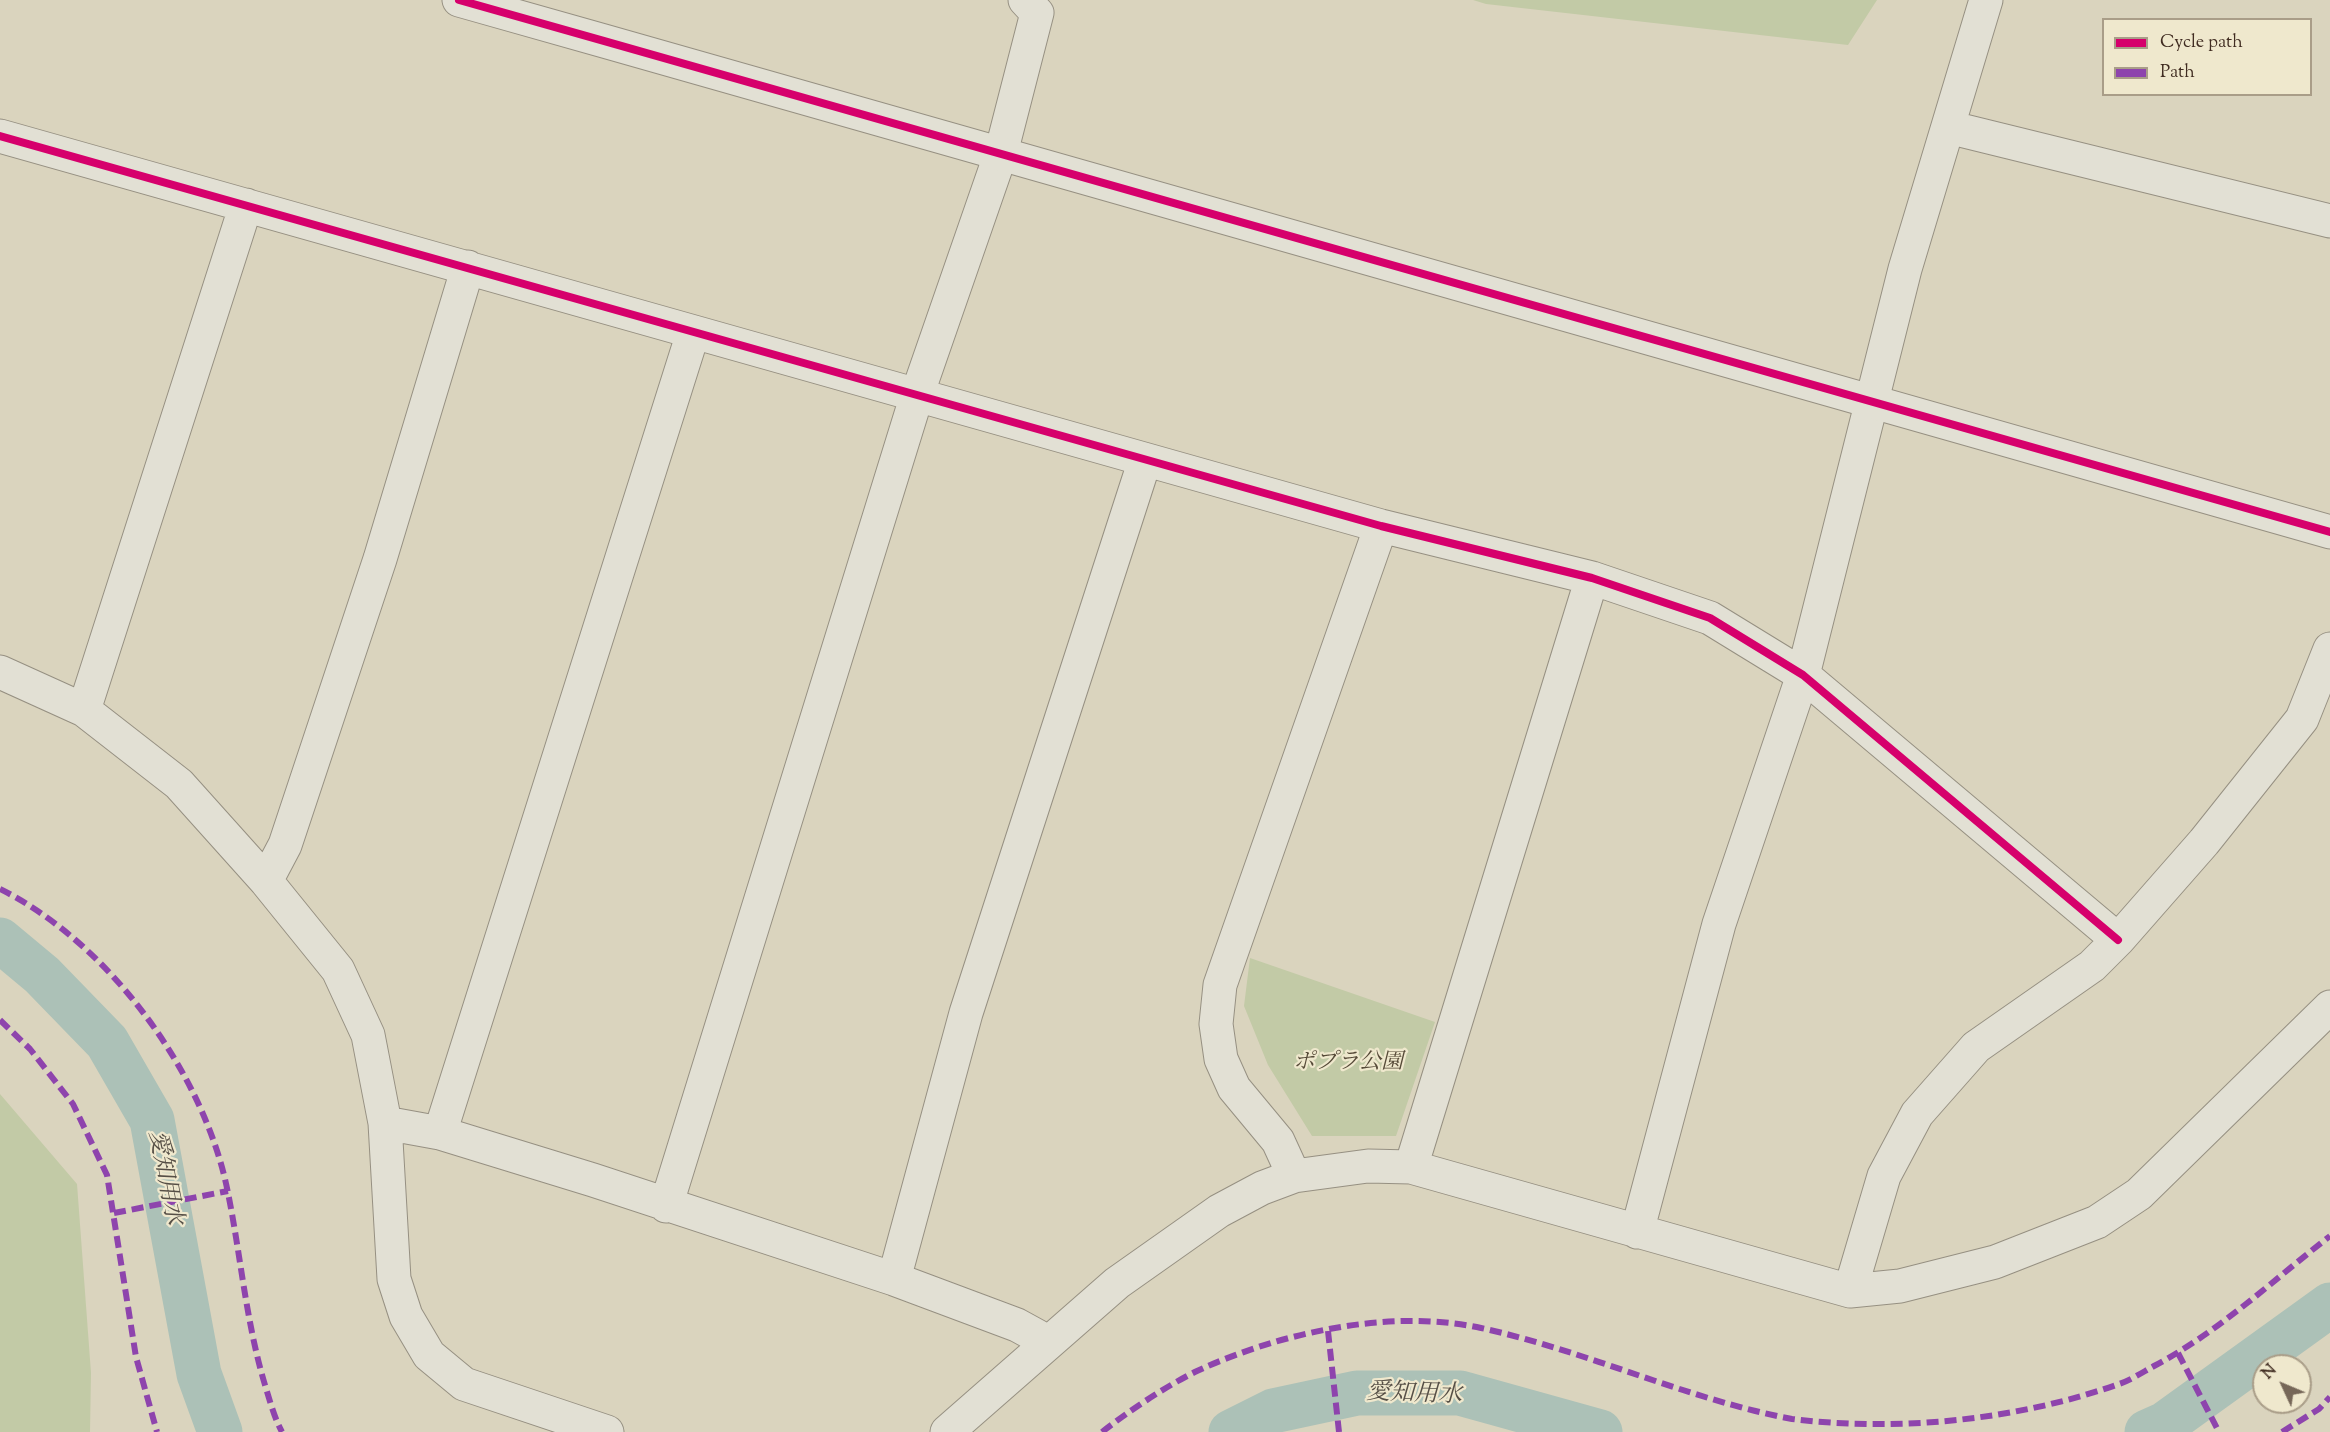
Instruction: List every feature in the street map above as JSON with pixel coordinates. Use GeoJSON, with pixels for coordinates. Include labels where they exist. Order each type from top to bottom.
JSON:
{"type":"FeatureCollection","features":[{"type":"Feature","properties":{"kind":"street"},"geometry":{"type":"LineString","coordinates":[[459,0],[1000,153],[1869,405],[2330,532]]}},
{"type":"Feature","properties":{"kind":"street"},"geometry":{"type":"LineString","coordinates":[[666,1206],[917,395],[1000,153],[1037,13],[1025,0]]}},
{"type":"Feature","properties":{"kind":"street"},"geometry":{"type":"LineString","coordinates":[[1637,1232],[1719,924],[1803,675],[1905,268],[1986,0]]}},
{"type":"Feature","properties":{"kind":"street"},"geometry":{"type":"LineString","coordinates":[[1948,127],[2330,221]]}},
{"type":"Feature","properties":{"kind":"street"},"geometry":{"type":"LineString","coordinates":[[0,136],[1381,526],[1592,578],[1710,618],[1803,675],[2118,940]]}},
{"type":"Feature","properties":{"kind":"street"},"geometry":{"type":"LineString","coordinates":[[84,710],[246,205]]}},
{"type":"Feature","properties":{"kind":"street"},"geometry":{"type":"LineString","coordinates":[[266,881],[285,845],[377,570],[468,267]]}},
{"type":"Feature","properties":{"kind":"street"},"geometry":{"type":"LineString","coordinates":[[440,1133],[693,333]]}},
{"type":"Feature","properties":{"kind":"street"},"geometry":{"type":"LineString","coordinates":[[894,1280],[966,1013],[1145,460]]}},
{"type":"Feature","properties":{"kind":"street"},"geometry":{"type":"LineString","coordinates":[[1294,1176],[1278,1141],[1234,1088],[1221,1059],[1216,1024],[1220,985],[1381,526]]}},
{"type":"Feature","properties":{"kind":"street"},"geometry":{"type":"LineString","coordinates":[[1411,1167],[1592,578]]}},
{"type":"Feature","properties":{"kind":"street"},"geometry":{"type":"LineString","coordinates":[[1850,1291],[1884,1176],[1917,1114],[1976,1047],[2092,966],[2118,940],[2204,842],[2302,719],[2330,649]]}},
{"type":"Feature","properties":{"kind":"street"},"geometry":{"type":"LineString","coordinates":[[0,672],[84,710],[179,784],[266,881],[338,970],[368,1035],[385,1123],[394,1279],[406,1316],[429,1355],[464,1384],[607,1432]]}},
{"type":"Feature","properties":{"kind":"street"},"geometry":{"type":"LineString","coordinates":[[947,1432],[1117,1283],[1219,1211],[1262,1188],[1294,1176],[1368,1166],[1411,1167],[1850,1291],[1900,1286],[1995,1262],[2097,1222],[2139,1194],[2330,1007]]}},
{"type":"Feature","properties":{"kind":"street"},"geometry":{"type":"LineString","coordinates":[[385,1123],[440,1133],[592,1180],[894,1280],[1017,1325],[1048,1342]]}},
{"type":"Feature","properties":{"kind":"green space"},"geometry":{"type":"Polygon","coordinates":[[[1473,0],[1877,0],[1848,45],[1486,4],[1473,0]]]}},
{"type":"Feature","properties":{"kind":"green space","name":"ポプラ公園"},"geometry":{"type":"Polygon","coordinates":[[[1250,958],[1435,1022],[1396,1136],[1312,1136],[1268,1065],[1244,1006],[1250,958]]]}},
{"type":"Feature","properties":{"kind":"green space"},"geometry":{"type":"Polygon","coordinates":[[[0,1094],[77,1184],[91,1373],[90,1432],[0,1432],[0,1094]]]}},
{"type":"Feature","properties":{"kind":"waterway","name":"愛知用水"},"geometry":{"type":"LineString","coordinates":[[0,940],[42,975],[107,1042],[152,1120],[199,1374],[220,1432]]}},
{"type":"Feature","properties":{"kind":"waterway","name":"愛知用水"},"geometry":{"type":"LineString","coordinates":[[2147,1432],[2165,1424],[2330,1305]]}},
{"type":"Feature","properties":{"kind":"waterway","name":"愛知用水"},"geometry":{"type":"LineString","coordinates":[[1231,1432],[1273,1411],[1357,1393],[1460,1393],[1600,1432]]}},
{"type":"Feature","properties":{"kind":"marked path"},"geometry":{"type":"LineString","coordinates":[[0,889],[40,913],[78,943],[114,978],[146,1017],[174,1059],[198,1103],[216,1148],[228,1193],[258,1361],[270,1403],[282,1432]]}},
{"type":"Feature","properties":{"kind":"marked path"},"geometry":{"type":"LineString","coordinates":[[0,1020],[30,1049],[73,1104],[107,1175],[136,1357],[157,1432]]}},
{"type":"Feature","properties":{"kind":"marked path"},"geometry":{"type":"LineString","coordinates":[[114,1213],[228,1191]]}},
{"type":"Feature","properties":{"kind":"marked path"},"geometry":{"type":"LineString","coordinates":[[1102,1432],[1173,1384],[1229,1357],[1299,1335],[1373,1323],[1410,1321],[1481,1328],[1520,1338],[1714,1400],[1792,1419],[1833,1423],[1916,1423],[1999,1414],[2080,1396],[2137,1376],[2201,1337],[2245,1305],[2330,1236]]}},
{"type":"Feature","properties":{"kind":"marked path"},"geometry":{"type":"LineString","coordinates":[[1328,1331],[1339,1432]]}},
{"type":"Feature","properties":{"kind":"marked path"},"geometry":{"type":"LineString","coordinates":[[2178,1353],[2219,1432]]}},
{"type":"Feature","properties":{"kind":"marked path"},"geometry":{"type":"LineString","coordinates":[[2282,1432],[2319,1409],[2330,1397]]}},
{"type":"Feature","properties":{"kind":"cycle path"},"geometry":{"type":"LineString","coordinates":[[459,0],[1862,401],[2330,532]]}},
{"type":"Feature","properties":{"kind":"cycle path"},"geometry":{"type":"LineString","coordinates":[[0,136],[1381,526],[1592,578],[1710,618],[1803,675],[2118,940]]}}]}
